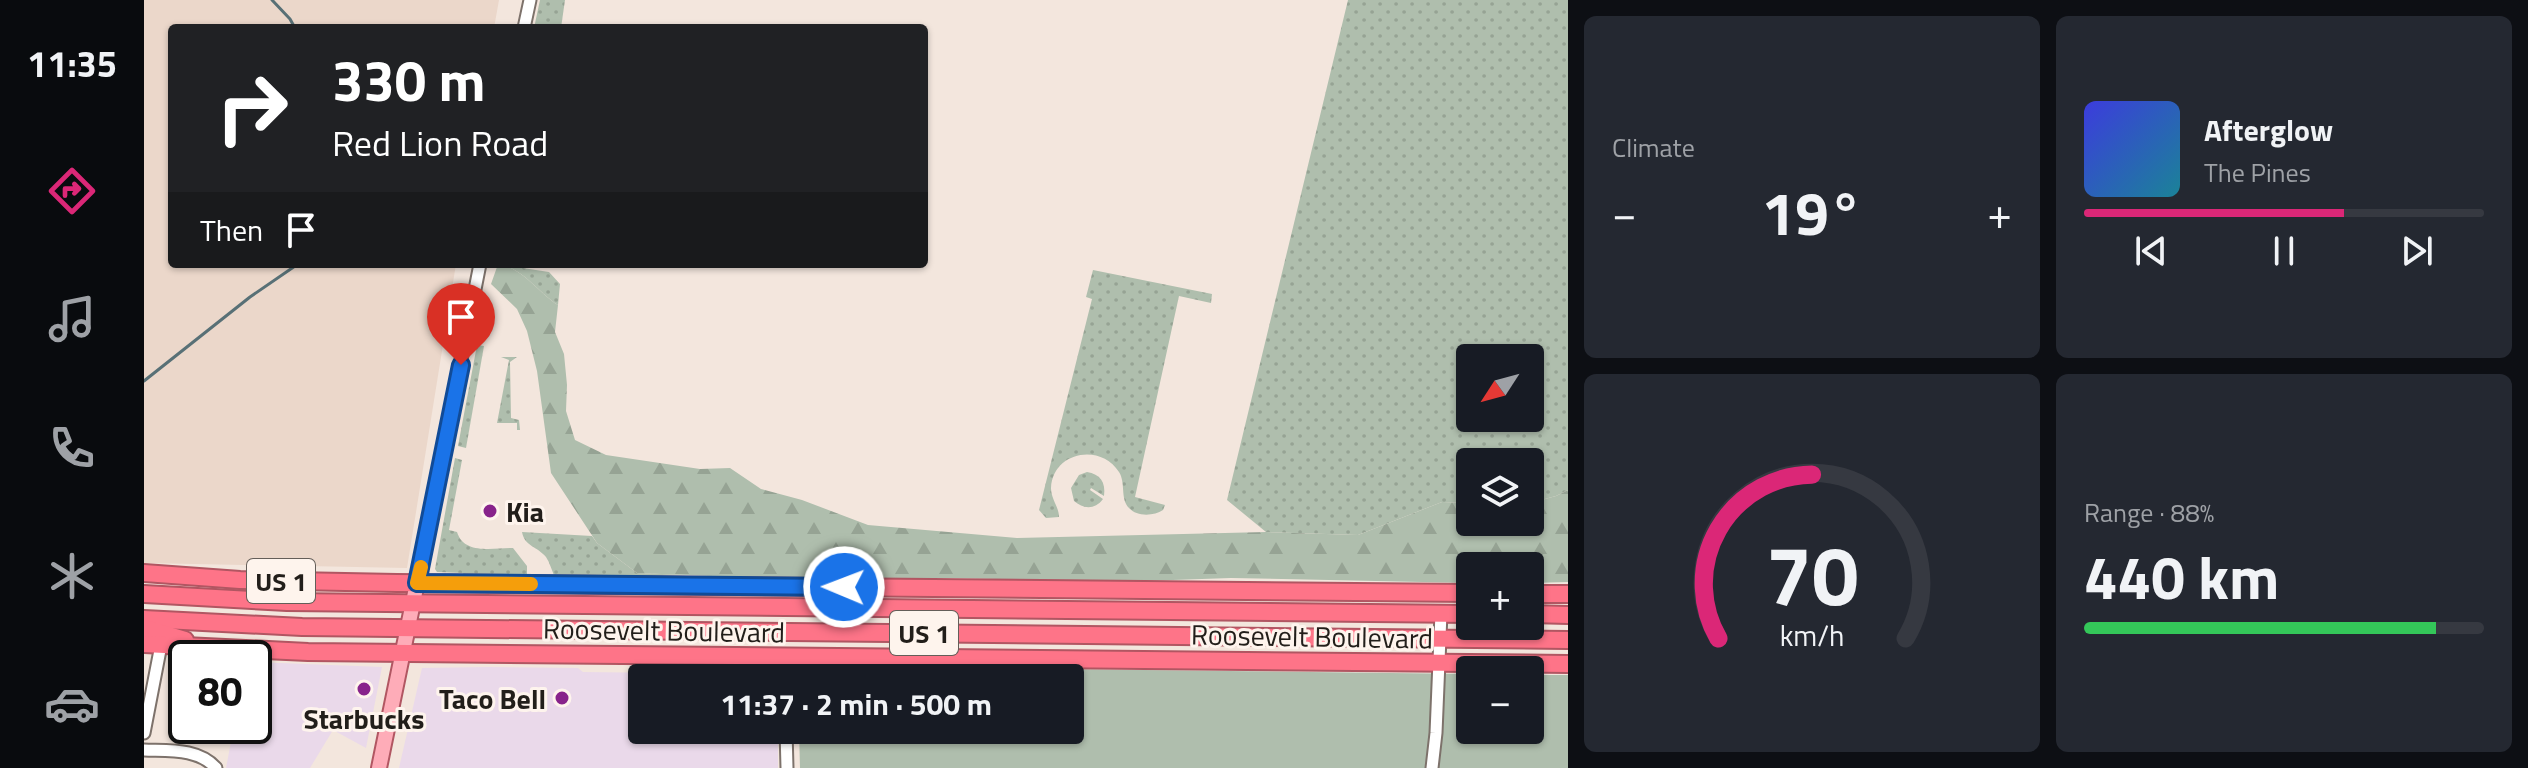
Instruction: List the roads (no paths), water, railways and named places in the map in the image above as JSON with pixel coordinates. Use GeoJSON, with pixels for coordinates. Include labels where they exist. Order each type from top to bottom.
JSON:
{"type":"FeatureCollection","features":[{"type":"Feature","properties":{"kind":"highway","name":"Roosevelt Boulevard"},"geometry":{"type":"LineString","coordinates":[[144,573],[417,583],[1456,593]]}},
{"type":"Feature","properties":{"kind":"highway"},"geometry":{"type":"LineString","coordinates":[[144,583],[192,577]]}},
{"type":"Feature","properties":{"kind":"highway"},"geometry":{"type":"LineString","coordinates":[[655,585],[746,607]]}},
{"type":"Feature","properties":{"kind":"highway"},"geometry":{"type":"LineString","coordinates":[[1010,609],[1095,590]]}},
{"type":"Feature","properties":{"kind":"highway","name":"Roosevelt Boulevard"},"geometry":{"type":"LineString","coordinates":[[144,594],[271,602],[1456,614]]}},
{"type":"Feature","properties":{"kind":"highway"},"geometry":{"type":"LineString","coordinates":[[1544,594],[1568,594]]}},
{"type":"Feature","properties":{"kind":"highway"},"geometry":{"type":"LineString","coordinates":[[1544,614],[1568,615]]}},
{"type":"Feature","properties":{"kind":"highway","name":"Roosevelt Boulevard"},"geometry":{"type":"LineString","coordinates":[[144,619],[245,626],[1568,640]]}},
{"type":"Feature","properties":{"kind":"highway"},"geometry":{"type":"LineString","coordinates":[[144,628],[186,640]]}},
{"type":"Feature","properties":{"kind":"highway"},"geometry":{"type":"LineString","coordinates":[[1179,636],[1291,662]]}},
{"type":"Feature","properties":{"kind":"highway","name":"Roosevelt Boulevard"},"geometry":{"type":"LineString","coordinates":[[144,644],[168,645]]}},
{"type":"Feature","properties":{"kind":"highway","name":"Roosevelt Boulevard"},"geometry":{"type":"LineString","coordinates":[[272,650],[1568,664]]}},
{"type":"Feature","properties":{"kind":"main road"},"geometry":{"type":"LineString","coordinates":[[379,768],[417,583]]}},
{"type":"Feature","properties":{"kind":"street"},"geometry":{"type":"LineString","coordinates":[[525,24],[530,0]]}},
{"type":"Feature","properties":{"kind":"street"},"geometry":{"type":"LineString","coordinates":[[417,583],[479,268]]}},
{"type":"Feature","properties":{"kind":"street"},"geometry":{"type":"LineString","coordinates":[[1432,768],[1441,613]]}},
{"type":"Feature","properties":{"kind":"street"},"geometry":{"type":"LineString","coordinates":[[144,733],[161,645]]}},
{"type":"Feature","properties":{"kind":"street"},"geometry":{"type":"LineString","coordinates":[[787,657],[787,664]]}},
{"type":"Feature","properties":{"kind":"street"},"geometry":{"type":"LineString","coordinates":[[786,744],[787,768]]}},
{"type":"Feature","properties":{"kind":"street"},"geometry":{"type":"LineString","coordinates":[[144,750],[190,752],[202,756],[216,768]]}},
{"type":"Feature","properties":{"kind":"waterway"},"geometry":{"type":"LineString","coordinates":[[272,0],[293,24]]}},
{"type":"Feature","properties":{"kind":"waterway"},"geometry":{"type":"LineString","coordinates":[[144,381],[250,297],[292,268]]}},
{"type":"Feature","properties":{"kind":"place","name":"Kia"},"geometry":{"type":"Point","coordinates":[490,511]}},
{"type":"Feature","properties":{"kind":"place","name":"Starbucks"},"geometry":{"type":"Point","coordinates":[364,689]}},
{"type":"Feature","properties":{"kind":"place","name":"Taco Bell"},"geometry":{"type":"Point","coordinates":[562,698]}}]}
